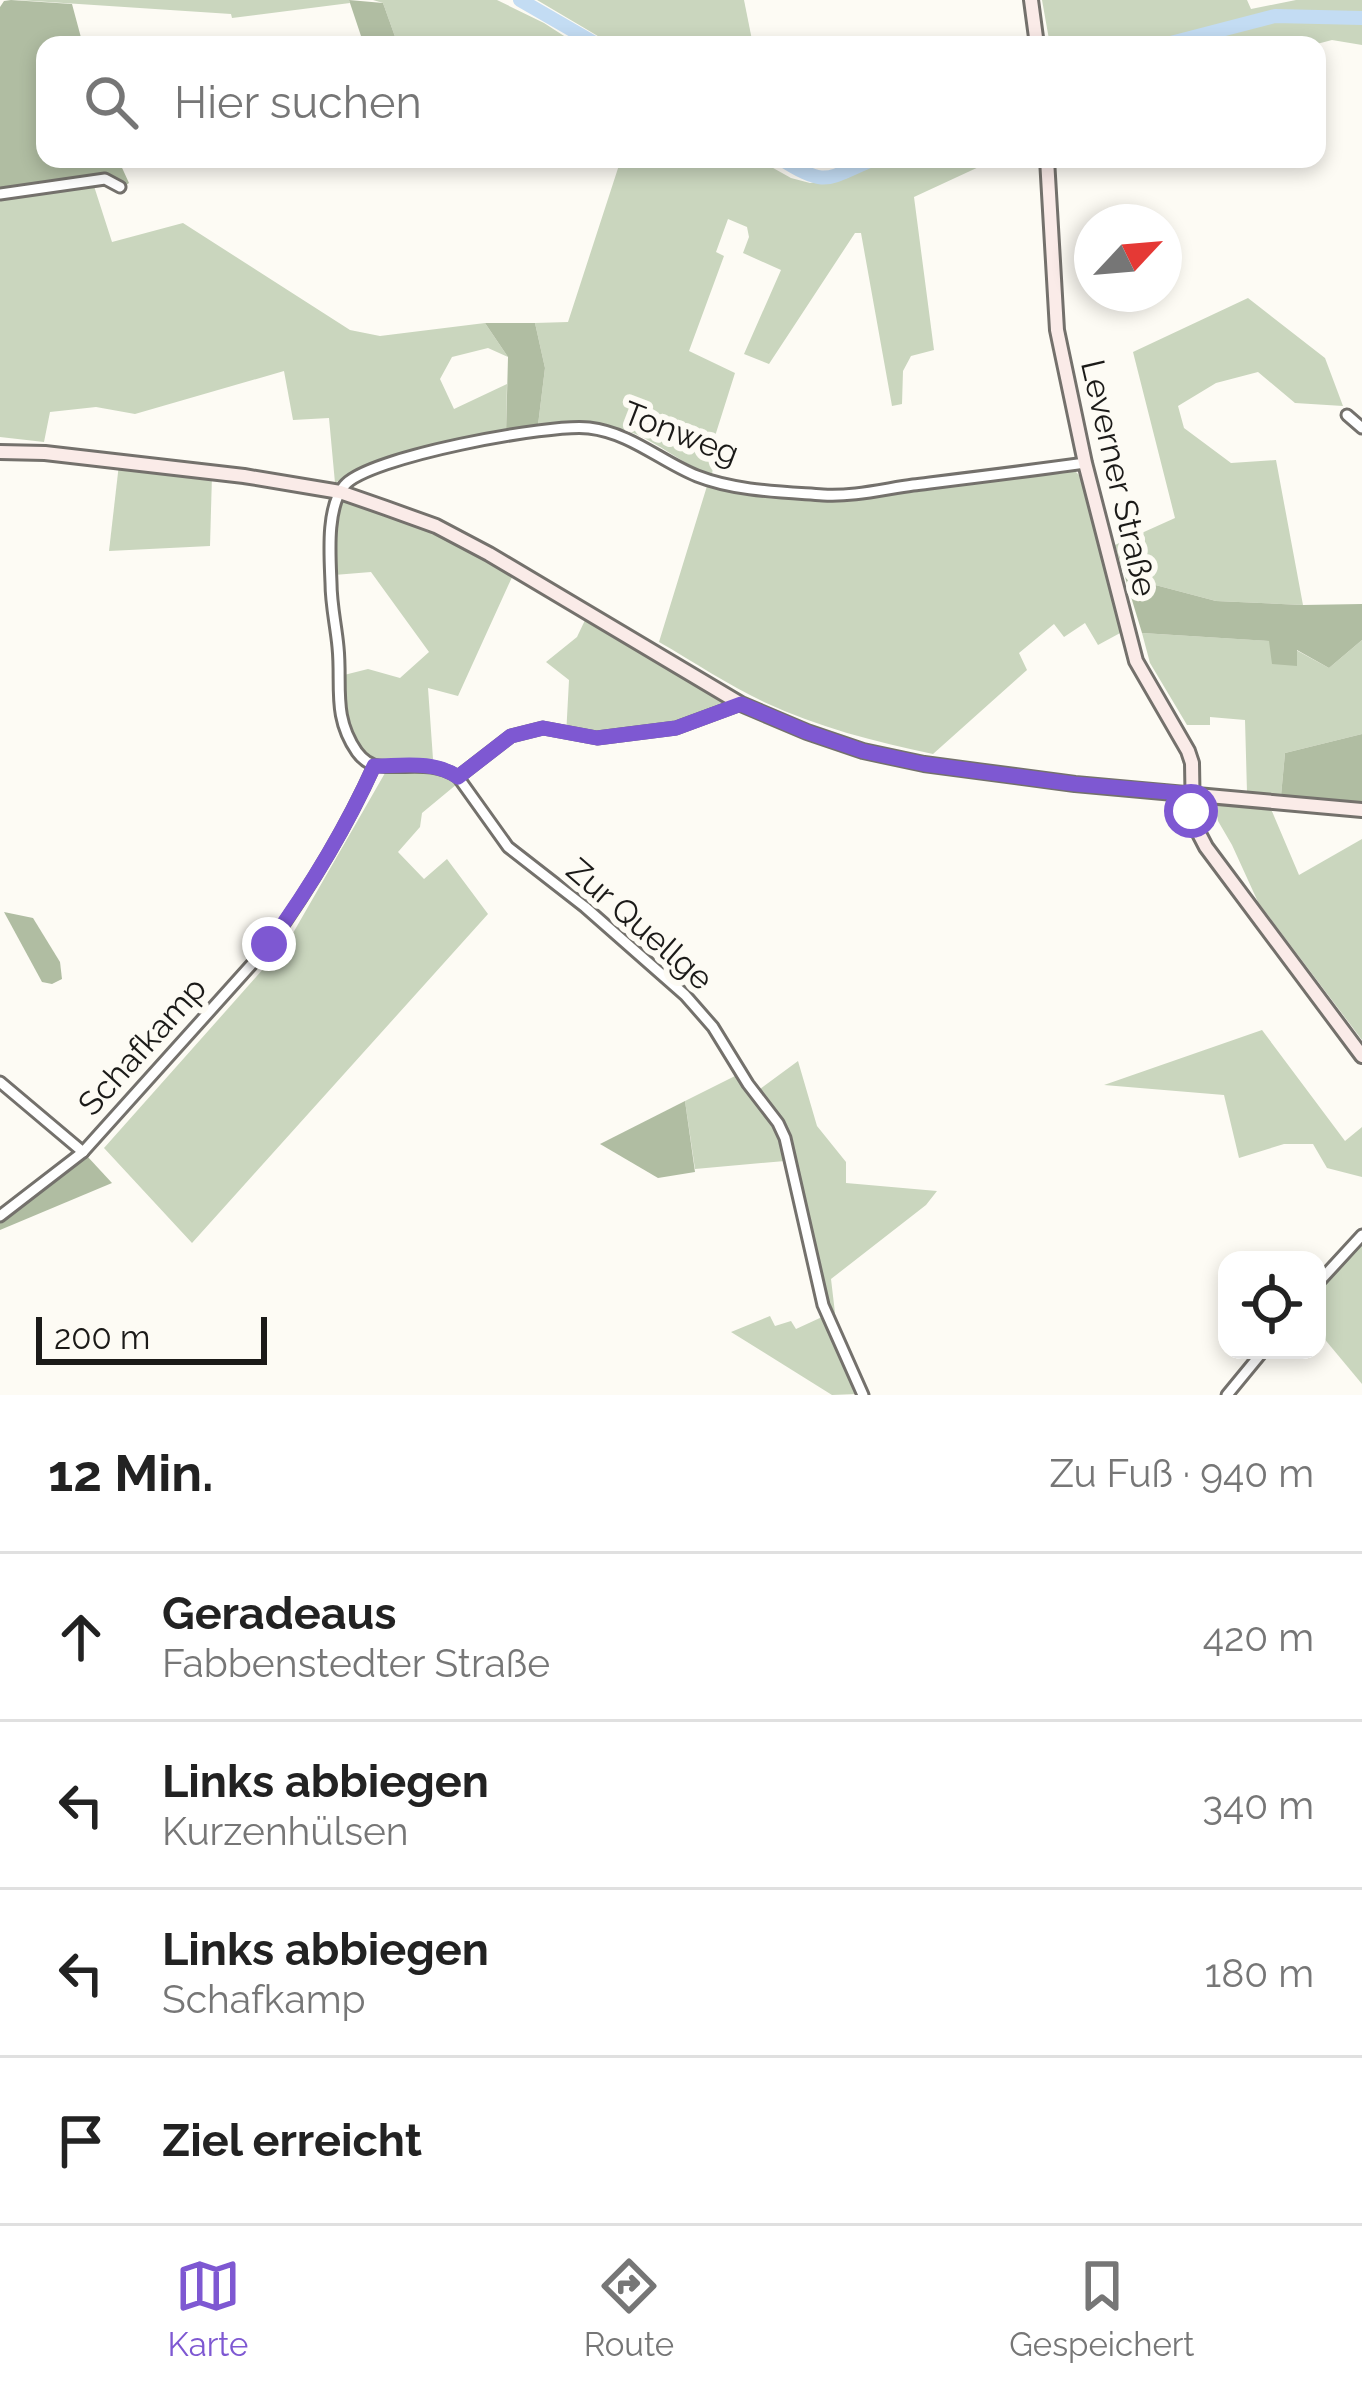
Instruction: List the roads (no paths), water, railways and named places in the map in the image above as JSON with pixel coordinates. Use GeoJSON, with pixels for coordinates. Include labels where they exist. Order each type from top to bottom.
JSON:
{"type":"FeatureCollection","features":[{"type":"Feature","properties":{"kind":"street"},"geometry":{"type":"LineString","coordinates":[[1031,0],[1036,36]]}},
{"type":"Feature","properties":{"kind":"street","name":"Leverner Straße"},"geometry":{"type":"LineString","coordinates":[[1048,168],[1057,330],[1085,463],[1136,661],[1192,763],[1193,822],[1206,847],[1362,1056]]}},
{"type":"Feature","properties":{"kind":"street"},"geometry":{"type":"LineString","coordinates":[[0,194],[105,179],[119,188]]}},
{"type":"Feature","properties":{"kind":"street"},"geometry":{"type":"LineString","coordinates":[[1347,415],[1362,428]]}},
{"type":"Feature","properties":{"kind":"street","name":"Tonweg"},"geometry":{"type":"LineString","coordinates":[[340,492],[352,478],[405,456],[561,428],[616,434],[716,482],[831,496],[1085,463]]}},
{"type":"Feature","properties":{"kind":"street"},"geometry":{"type":"LineString","coordinates":[[0,452],[244,476],[340,492],[436,526],[741,704],[844,745],[924,764],[1075,784],[1362,810]]}},
{"type":"Feature","properties":{"kind":"street"},"geometry":{"type":"LineString","coordinates":[[340,492],[330,530],[339,704],[344,732],[362,758],[374,766],[430,765],[458,777],[511,736],[543,728],[597,738],[676,728],[741,704]]}},
{"type":"Feature","properties":{"kind":"street","name":"Schafkamp"},"geometry":{"type":"LineString","coordinates":[[0,1216],[83,1152],[269,944],[337,836],[374,766]]}},
{"type":"Feature","properties":{"kind":"street","name":"Zur Quellge"},"geometry":{"type":"LineString","coordinates":[[458,777],[508,847],[685,995],[778,1123],[823,1305],[863,1395]]}},
{"type":"Feature","properties":{"kind":"street"},"geometry":{"type":"LineString","coordinates":[[0,1082],[83,1152]]}},
{"type":"Feature","properties":{"kind":"street"},"geometry":{"type":"LineString","coordinates":[[1326,1274],[1362,1234]]}},
{"type":"Feature","properties":{"kind":"street"},"geometry":{"type":"LineString","coordinates":[[1227,1395],[1257,1359]]}},
{"type":"Feature","properties":{"kind":"waterway"},"geometry":{"type":"LineString","coordinates":[[520,0],[582,36]]}},
{"type":"Feature","properties":{"kind":"waterway"},"geometry":{"type":"LineString","coordinates":[[1198,36],[1275,16],[1362,18]]}},
{"type":"Feature","properties":{"kind":"waterway"},"geometry":{"type":"LineString","coordinates":[[797,168],[818,177],[853,168]]}}]}
